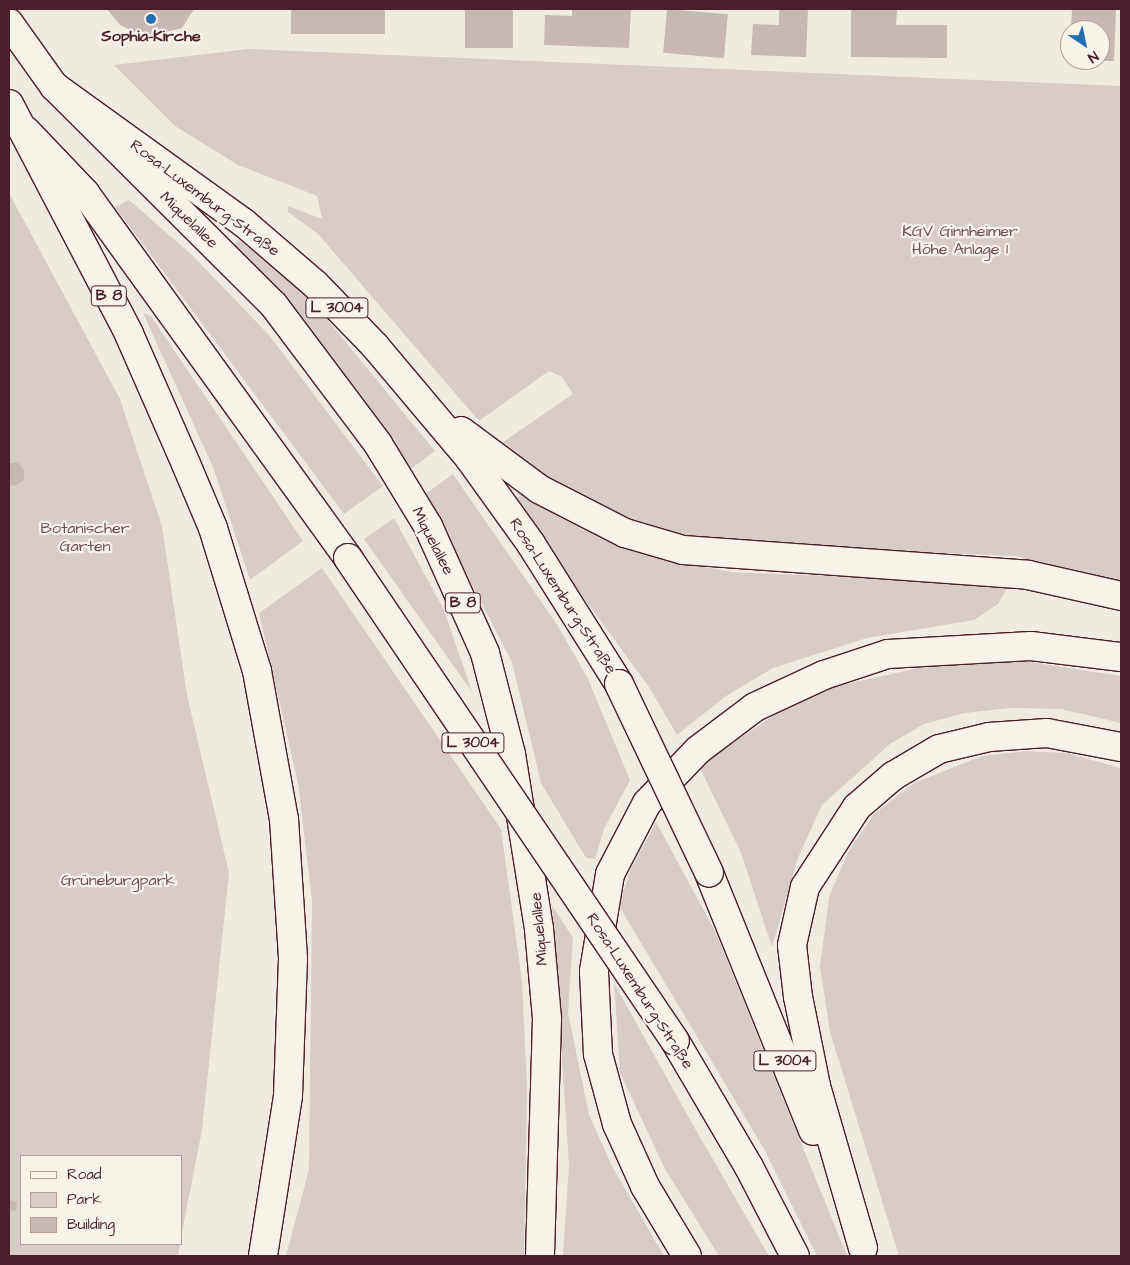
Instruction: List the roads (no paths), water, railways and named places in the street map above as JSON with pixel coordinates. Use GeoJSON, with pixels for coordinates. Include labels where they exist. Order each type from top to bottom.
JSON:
{"type":"FeatureCollection","features":[{"type":"Feature","properties":{"kind":"main road","name":"Miquelallee"},"geometry":{"type":"LineString","coordinates":[[9,23],[54,86],[273,304],[378,444],[428,526],[485,652],[510,754],[540,929],[547,1019],[540,1256]]}},
{"type":"Feature","properties":{"kind":"main road","name":"Rosa-Luxemburg-Straße"},"geometry":{"type":"LineString","coordinates":[[54,86],[244,223],[314,284],[423,400],[531,544],[619,684],[709,873],[864,1252]]}},
{"type":"Feature","properties":{"kind":"main road","name":"B 8"},"geometry":{"type":"LineString","coordinates":[[9,104],[26,131],[129,334],[213,528],[254,662],[273,746],[289,881],[292,1018],[282,1144],[262,1256]]}},
{"type":"Feature","properties":{"kind":"main road","name":"Rosa-Luxemburg-Straße"},"geometry":{"type":"LineString","coordinates":[[26,131],[85,193],[348,558],[675,1041],[749,1167],[795,1256]]}},
{"type":"Feature","properties":{"kind":"main road"},"geometry":{"type":"LineString","coordinates":[[423,400],[539,489],[625,533],[684,550],[1028,576],[1121,596]]}},
{"type":"Feature","properties":{"kind":"main road"},"geometry":{"type":"LineString","coordinates":[[688,1256],[645,1186],[616,1124],[598,1054],[594,971],[610,874],[647,803],[698,750],[755,707],[824,675],[888,654],[1031,646],[1121,657]]}},
{"type":"Feature","properties":{"kind":"main road"},"geometry":{"type":"LineString","coordinates":[[864,1252],[816,1086],[798,998],[792,945],[805,888],[857,807],[893,776],[939,749],[990,737],[1047,733],[1121,747]]}},
{"type":"Feature","properties":{"kind":"place","name":"Sophia-Kirche"},"geometry":{"type":"Point","coordinates":[151,19]}},
{"type":"Feature","properties":{"kind":"park label","name":"KGV Ginnheimer Höhe Anlage 1"},"geometry":{"type":"Point","coordinates":[960,240]}},
{"type":"Feature","properties":{"kind":"park label","name":"Botanischer Garten"},"geometry":{"type":"Point","coordinates":[85,537]}},
{"type":"Feature","properties":{"kind":"park label","name":"Grüneburgpark"},"geometry":{"type":"Point","coordinates":[118,880]}}]}
